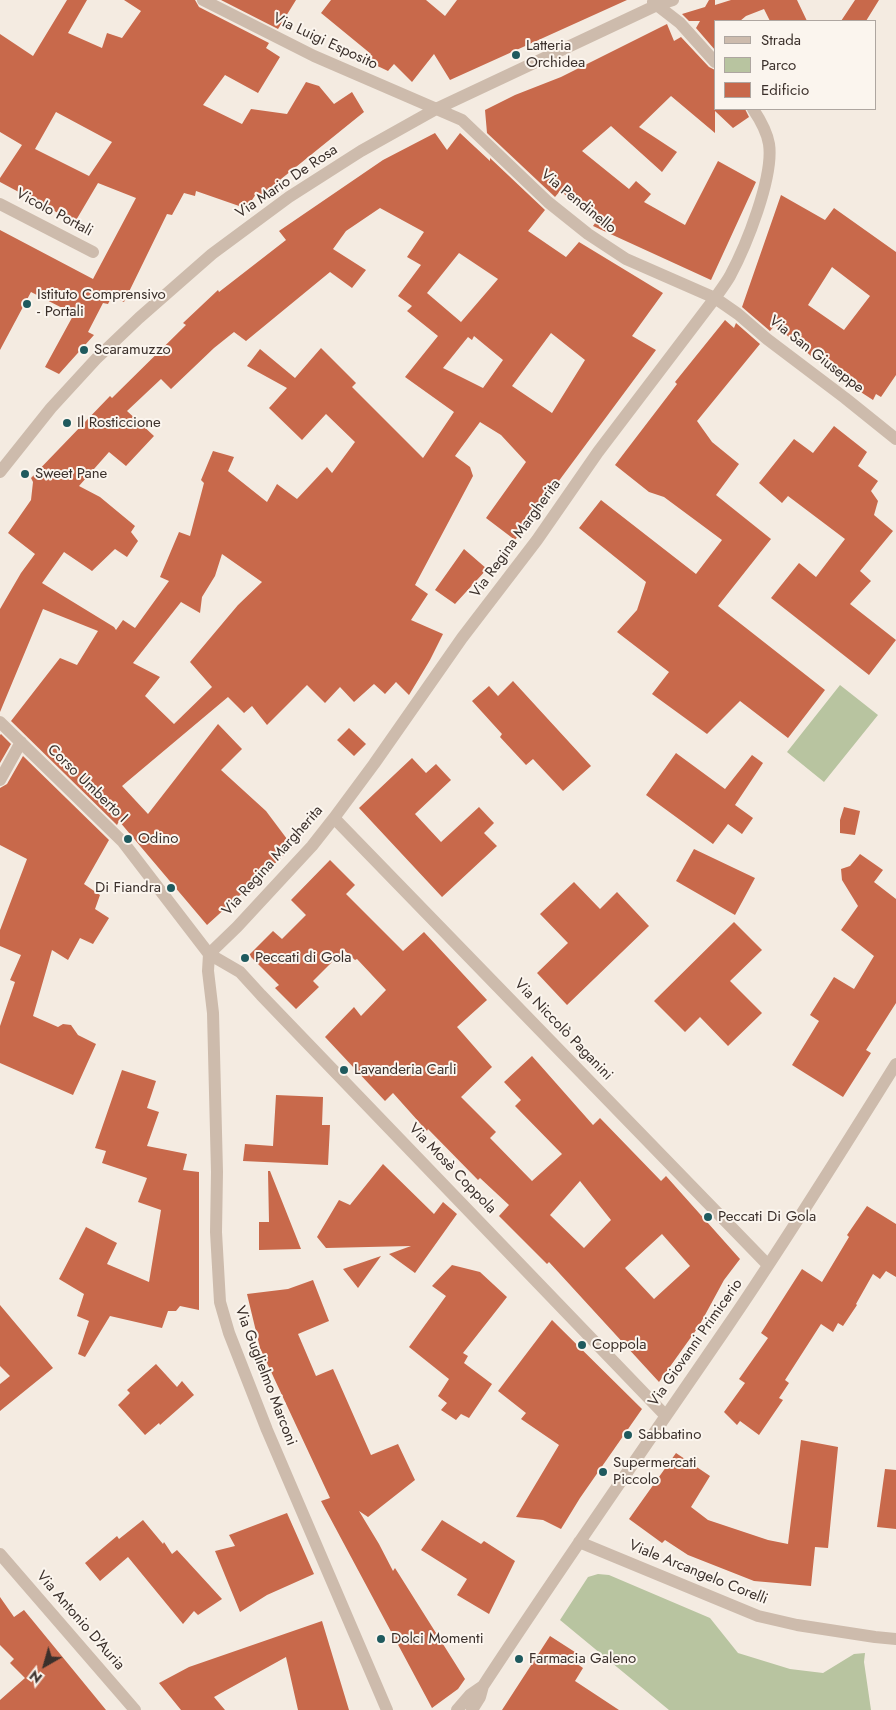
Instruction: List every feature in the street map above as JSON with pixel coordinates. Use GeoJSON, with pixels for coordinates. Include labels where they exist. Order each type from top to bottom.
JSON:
{"type":"FeatureCollection","features":[{"type":"Feature","properties":{"kind":"street","name":"Via Luigi Esposito"},"geometry":{"type":"LineString","coordinates":[[202,0],[314,56],[436,109]]}},
{"type":"Feature","properties":{"kind":"street","name":"Via Mario De Rosa"},"geometry":{"type":"LineString","coordinates":[[0,472],[51,408],[96,359],[139,318],[212,254],[289,198],[361,152],[436,109],[498,81],[654,3],[673,0]]}},
{"type":"Feature","properties":{"kind":"street"},"geometry":{"type":"LineString","coordinates":[[654,3],[680,23],[714,61]]}},
{"type":"Feature","properties":{"kind":"street","name":"Via Pendinello"},"geometry":{"type":"LineString","coordinates":[[436,109],[462,120],[548,202],[588,234],[626,260],[715,298]]}},
{"type":"Feature","properties":{"kind":"street","name":"Via Regina Margherita"},"geometry":{"type":"LineString","coordinates":[[209,954],[237,927],[312,846],[334,818],[462,638],[537,540],[598,452],[730,276],[762,197],[769,161],[769,143],[753,110]]}},
{"type":"Feature","properties":{"kind":"street","name":"Vicolo Portali"},"geometry":{"type":"LineString","coordinates":[[0,204],[93,252]]}},
{"type":"Feature","properties":{"kind":"street","name":"Via San Giuseppe"},"geometry":{"type":"LineString","coordinates":[[715,298],[738,314],[767,339],[896,439]]}},
{"type":"Feature","properties":{"kind":"street","name":"Corso Umberto I"},"geometry":{"type":"LineString","coordinates":[[0,722],[123,842],[209,954]]}},
{"type":"Feature","properties":{"kind":"street"},"geometry":{"type":"LineString","coordinates":[[0,780],[21,742]]}},
{"type":"Feature","properties":{"kind":"street","name":"Via Niccolò Paganini"},"geometry":{"type":"LineString","coordinates":[[334,818],[768,1265]]}},
{"type":"Feature","properties":{"kind":"street","name":"Via Mosè Coppola"},"geometry":{"type":"LineString","coordinates":[[209,954],[240,972],[665,1415]]}},
{"type":"Feature","properties":{"kind":"street","name":"Via Guglielmo Marconi"},"geometry":{"type":"LineString","coordinates":[[209,954],[208,971],[213,1014],[217,1172],[216,1232],[220,1302],[229,1334],[267,1430],[387,1710]]}},
{"type":"Feature","properties":{"kind":"street","name":"Via Giovanni Primicerio"},"geometry":{"type":"LineString","coordinates":[[472,1710],[480,1697],[483,1686],[768,1265],[896,1064]]}},
{"type":"Feature","properties":{"kind":"street","name":"Viale Arcangelo Corelli"},"geometry":{"type":"LineString","coordinates":[[579,1542],[758,1616],[798,1625],[896,1639]]}},
{"type":"Feature","properties":{"kind":"street","name":"Via Antonio D'Auria"},"geometry":{"type":"LineString","coordinates":[[0,1554],[135,1710]]}},
{"type":"Feature","properties":{"kind":"street","name":"Via Giovanni Primicerio"},"geometry":{"type":"LineString","coordinates":[[457,1710],[470,1695],[483,1686]]}},
{"type":"Feature","properties":{"kind":"green space"},"geometry":{"type":"Polygon","coordinates":[[[840,685],[878,715],[824,782],[787,752],[840,685]]]}},
{"type":"Feature","properties":{"kind":"green space"},"geometry":{"type":"Polygon","coordinates":[[[598,1574],[609,1575],[710,1618],[738,1653],[790,1669],[823,1673],[854,1654],[865,1653],[864,1662],[871,1710],[669,1710],[560,1620],[588,1577],[598,1574]]]}},
{"type":"Feature","properties":{"kind":"building"},"geometry":{"type":"Polygon","coordinates":[[[67,0],[87,0],[68,33],[102,48],[107,33],[122,38],[141,11],[124,0],[195,0],[199,7],[269,43],[266,48],[280,57],[258,93],[225,75],[203,105],[242,124],[251,109],[287,114],[306,82],[319,86],[334,104],[352,92],[364,112],[260,196],[256,194],[250,203],[242,207],[196,191],[195,196],[184,193],[172,215],[167,214],[124,302],[112,296],[108,304],[103,303],[88,332],[94,335],[59,374],[45,367],[74,314],[31,292],[0,350],[0,230],[93,279],[136,198],[98,183],[75,222],[0,182],[0,178],[22,145],[0,132],[0,34],[33,56],[67,0]],[[56,112],[35,149],[89,176],[112,142],[56,112]]]}},
{"type":"Feature","properties":{"kind":"building"},"geometry":{"type":"Polygon","coordinates":[[[221,0],[296,0],[278,29],[221,0]]]}},
{"type":"Feature","properties":{"kind":"building"},"geometry":{"type":"Polygon","coordinates":[[[331,0],[426,0],[445,16],[457,0],[627,0],[450,80],[434,54],[412,82],[394,64],[388,71],[367,61],[371,54],[321,13],[331,0]]]}},
{"type":"Feature","properties":{"kind":"building"},"geometry":{"type":"Polygon","coordinates":[[[709,0],[715,0],[715,5],[731,0],[797,0],[807,20],[770,20],[764,9],[746,16],[741,20],[714,20],[714,49],[696,28],[700,21],[689,21],[682,14],[705,7],[709,0]]]}},
{"type":"Feature","properties":{"kind":"building"},"geometry":{"type":"Polygon","coordinates":[[[855,0],[879,0],[867,20],[842,20],[855,0]]]}},
{"type":"Feature","properties":{"kind":"building"},"geometry":{"type":"Polygon","coordinates":[[[667,24],[674,41],[681,37],[709,67],[714,70],[714,110],[746,110],[749,117],[733,128],[715,111],[715,133],[671,96],[639,127],[677,152],[662,172],[611,126],[582,151],[629,189],[636,181],[651,194],[644,202],[685,225],[718,161],[756,182],[711,280],[593,226],[598,219],[560,191],[555,197],[487,133],[485,110],[515,95],[561,77],[667,24]]]}},
{"type":"Feature","properties":{"kind":"building"},"geometry":{"type":"Polygon","coordinates":[[[435,133],[447,150],[460,133],[490,161],[490,158],[545,210],[528,231],[566,257],[579,242],[663,293],[632,336],[656,350],[515,540],[486,518],[526,462],[501,435],[480,422],[455,456],[470,467],[473,476],[415,585],[428,594],[411,620],[443,634],[409,695],[396,682],[385,694],[374,684],[354,702],[340,687],[325,703],[307,685],[267,725],[252,706],[244,713],[228,697],[122,786],[148,814],[218,724],[242,749],[221,770],[266,811],[293,847],[207,925],[119,821],[117,825],[11,721],[60,658],[77,665],[98,631],[43,609],[0,712],[0,609],[21,573],[35,554],[8,533],[31,500],[33,482],[31,478],[110,396],[112,398],[186,325],[183,323],[218,290],[219,292],[286,240],[279,231],[383,160],[435,133]],[[380,208],[346,231],[333,249],[366,270],[352,288],[330,272],[246,341],[234,332],[214,348],[171,389],[161,379],[127,411],[154,436],[126,466],[109,452],[79,486],[100,497],[135,526],[131,532],[138,541],[127,557],[115,549],[92,571],[64,552],[42,583],[116,630],[123,620],[135,628],[169,581],[160,577],[179,532],[190,536],[204,483],[201,480],[213,451],[234,457],[228,471],[267,502],[277,484],[297,499],[327,467],[332,473],[355,442],[326,414],[302,440],[269,408],[287,388],[247,366],[260,349],[295,378],[321,348],[356,383],[352,387],[423,458],[454,412],[405,377],[438,336],[407,311],[412,306],[398,296],[421,265],[407,257],[424,232],[380,208]],[[459,253],[427,293],[461,322],[498,279],[459,253]],[[551,333],[512,386],[552,413],[585,360],[551,333]],[[474,336],[472,340],[468,337],[443,368],[483,388],[503,360],[474,336]],[[222,554],[215,576],[202,597],[200,613],[181,602],[133,663],[160,677],[145,696],[174,724],[212,687],[190,662],[238,605],[262,582],[222,554]]]}},
{"type":"Feature","properties":{"kind":"building"},"geometry":{"type":"Polygon","coordinates":[[[781,195],[825,220],[834,208],[896,252],[896,375],[881,397],[876,394],[873,400],[853,387],[814,352],[811,356],[775,325],[770,331],[742,307],[781,195]],[[832,267],[808,305],[844,330],[870,296],[832,267]]]}},
{"type":"Feature","properties":{"kind":"building"},"geometry":{"type":"Polygon","coordinates":[[[725,320],[734,328],[736,323],[760,344],[697,421],[712,442],[739,464],[716,495],[771,539],[718,606],[825,690],[788,738],[740,701],[707,734],[652,694],[669,672],[617,632],[637,610],[646,582],[579,528],[601,500],[696,574],[722,540],[664,497],[649,492],[615,465],[677,384],[675,382],[725,320]]]}},
{"type":"Feature","properties":{"kind":"building"},"geometry":{"type":"Polygon","coordinates":[[[834,426],[867,452],[858,466],[878,481],[871,491],[878,501],[874,515],[893,531],[860,571],[871,581],[850,604],[896,640],[869,675],[771,598],[799,563],[816,577],[845,539],[788,496],[782,503],[759,483],[794,439],[813,453],[834,426]]]}},
{"type":"Feature","properties":{"kind":"building"},"geometry":{"type":"Polygon","coordinates":[[[464,549],[487,569],[455,604],[435,590],[464,549]]]}},
{"type":"Feature","properties":{"kind":"building"},"geometry":{"type":"Polygon","coordinates":[[[513,681],[591,766],[563,791],[533,759],[526,765],[500,737],[502,734],[472,701],[489,686],[498,696],[513,681]]]}},
{"type":"Feature","properties":{"kind":"building"},"geometry":{"type":"Polygon","coordinates":[[[349,728],[366,744],[354,756],[337,740],[349,728]]]}},
{"type":"Feature","properties":{"kind":"building"},"geometry":{"type":"Polygon","coordinates":[[[0,735],[11,744],[0,763],[0,735]]]}},
{"type":"Feature","properties":{"kind":"building"},"geometry":{"type":"Polygon","coordinates":[[[676,753],[725,789],[752,755],[763,763],[735,805],[753,818],[742,834],[728,824],[713,844],[646,795],[676,753]]]}},
{"type":"Feature","properties":{"kind":"building"},"geometry":{"type":"Polygon","coordinates":[[[23,756],[109,840],[84,884],[100,895],[95,909],[109,918],[93,944],[80,938],[68,960],[52,950],[33,1016],[58,1027],[63,1024],[71,1025],[78,1035],[96,1044],[73,1095],[0,1063],[0,1026],[15,982],[10,980],[21,955],[0,946],[0,930],[27,859],[0,845],[0,788],[7,784],[23,756]]]}},
{"type":"Feature","properties":{"kind":"building"},"geometry":{"type":"Polygon","coordinates":[[[412,758],[426,773],[436,764],[451,780],[415,814],[441,842],[479,807],[494,823],[484,833],[497,846],[442,897],[359,808],[412,758]]]}},
{"type":"Feature","properties":{"kind":"building"},"geometry":{"type":"Polygon","coordinates":[[[844,807],[860,811],[855,835],[840,833],[840,820],[844,807]]]}},
{"type":"Feature","properties":{"kind":"building"},"geometry":{"type":"Polygon","coordinates":[[[694,849],[755,878],[735,915],[676,881],[694,849]]]}},
{"type":"Feature","properties":{"kind":"building"},"geometry":{"type":"Polygon","coordinates":[[[860,854],[883,870],[874,882],[896,899],[896,1003],[866,1050],[871,1053],[843,1097],[792,1065],[819,1021],[810,1015],[834,977],[854,989],[874,956],[841,930],[858,906],[842,880],[841,869],[850,866],[860,854]]]}},
{"type":"Feature","properties":{"kind":"building"},"geometry":{"type":"Polygon","coordinates":[[[330,860],[355,885],[346,894],[403,951],[424,932],[487,1000],[457,1027],[492,1067],[461,1097],[496,1132],[490,1138],[532,1181],[562,1154],[515,1106],[521,1100],[504,1082],[532,1056],[593,1125],[600,1118],[661,1181],[666,1176],[740,1259],[724,1280],[699,1326],[659,1382],[549,1262],[547,1264],[499,1216],[509,1205],[480,1178],[478,1180],[428,1129],[427,1131],[393,1093],[385,1101],[325,1037],[354,1007],[361,1016],[386,990],[357,959],[355,960],[344,950],[313,981],[319,987],[296,1009],[275,988],[279,985],[249,955],[273,931],[282,939],[306,915],[291,900],[330,860]],[[580,1181],[550,1215],[584,1248],[611,1220],[580,1181]],[[662,1234],[625,1268],[654,1299],[690,1266],[662,1234]]]}},
{"type":"Feature","properties":{"kind":"building"},"geometry":{"type":"Polygon","coordinates":[[[574,882],[600,909],[617,892],[649,926],[567,1005],[537,973],[568,943],[540,914],[574,882]]]}},
{"type":"Feature","properties":{"kind":"building"},"geometry":{"type":"Polygon","coordinates":[[[734,922],[762,950],[730,981],[762,1013],[728,1046],[700,1017],[685,1032],[654,1001],[734,922]]]}},
{"type":"Feature","properties":{"kind":"building"},"geometry":{"type":"Polygon","coordinates":[[[122,1070],[156,1081],[147,1108],[159,1112],[147,1146],[187,1154],[183,1170],[199,1172],[199,1310],[180,1306],[176,1311],[168,1311],[162,1328],[110,1316],[85,1357],[78,1354],[89,1321],[77,1316],[84,1294],[59,1279],[86,1227],[117,1243],[107,1264],[149,1282],[161,1210],[138,1202],[147,1178],[102,1163],[106,1151],[95,1148],[122,1070]]]}},
{"type":"Feature","properties":{"kind":"building"},"geometry":{"type":"Polygon","coordinates":[[[276,1095],[323,1097],[322,1125],[330,1125],[328,1165],[243,1161],[245,1144],[273,1146],[276,1095]]]}},
{"type":"Feature","properties":{"kind":"building"},"geometry":{"type":"Polygon","coordinates":[[[383,1164],[434,1214],[443,1202],[457,1214],[415,1273],[389,1254],[411,1246],[326,1248],[317,1237],[339,1200],[350,1205],[383,1164]]]}},
{"type":"Feature","properties":{"kind":"building"},"geometry":{"type":"Polygon","coordinates":[[[268,1171],[270,1171],[301,1249],[259,1250],[259,1222],[269,1222],[268,1171]]]}},
{"type":"Feature","properties":{"kind":"building"},"geometry":{"type":"Polygon","coordinates":[[[867,1206],[896,1224],[896,1277],[886,1271],[880,1279],[873,1274],[857,1305],[843,1326],[838,1323],[833,1332],[821,1324],[785,1380],[789,1383],[779,1398],[783,1400],[759,1435],[740,1421],[737,1425],[724,1412],[745,1383],[739,1379],[768,1338],[761,1333],[802,1269],[822,1282],[849,1237],[847,1235],[867,1206]]]}},
{"type":"Feature","properties":{"kind":"building"},"geometry":{"type":"Polygon","coordinates":[[[381,1256],[358,1288],[343,1269],[381,1256]]]}},
{"type":"Feature","properties":{"kind":"building"},"geometry":{"type":"Polygon","coordinates":[[[452,1265],[480,1272],[507,1297],[463,1353],[468,1356],[464,1363],[492,1384],[469,1418],[461,1414],[456,1420],[441,1410],[447,1403],[438,1396],[449,1379],[409,1347],[446,1296],[432,1286],[452,1265]]]}},
{"type":"Feature","properties":{"kind":"building"},"geometry":{"type":"Polygon","coordinates":[[[313,1280],[329,1321],[298,1334],[316,1376],[333,1369],[371,1455],[398,1444],[415,1480],[368,1517],[359,1511],[393,1571],[395,1568],[465,1679],[458,1689],[432,1708],[321,1501],[330,1498],[260,1348],[247,1294],[288,1289],[313,1280]]]}},
{"type":"Feature","properties":{"kind":"building"},"geometry":{"type":"Polygon","coordinates":[[[0,1305],[53,1368],[0,1411],[0,1384],[10,1376],[0,1366],[0,1305]]]}},
{"type":"Feature","properties":{"kind":"building"},"geometry":{"type":"Polygon","coordinates":[[[552,1320],[642,1409],[580,1498],[561,1529],[543,1520],[516,1517],[559,1445],[521,1419],[526,1413],[498,1391],[552,1320]]]}},
{"type":"Feature","properties":{"kind":"building"},"geometry":{"type":"Polygon","coordinates":[[[156,1364],[177,1387],[182,1381],[194,1395],[160,1425],[159,1423],[145,1435],[118,1405],[130,1393],[127,1390],[156,1364]]]}},
{"type":"Feature","properties":{"kind":"building"},"geometry":{"type":"Polygon","coordinates":[[[801,1440],[838,1447],[828,1548],[815,1547],[811,1586],[754,1581],[688,1555],[665,1540],[662,1543],[629,1519],[676,1453],[710,1476],[691,1507],[708,1520],[768,1540],[788,1544],[801,1440]]]}},
{"type":"Feature","properties":{"kind":"building"},"geometry":{"type":"Polygon","coordinates":[[[885,1469],[896,1470],[896,1529],[877,1527],[885,1469]]]}},
{"type":"Feature","properties":{"kind":"building"},"geometry":{"type":"Polygon","coordinates":[[[287,1513],[314,1574],[267,1595],[240,1612],[215,1551],[235,1546],[229,1535],[287,1513]]]}},
{"type":"Feature","properties":{"kind":"building"},"geometry":{"type":"Polygon","coordinates":[[[143,1520],[163,1544],[164,1542],[172,1554],[177,1550],[222,1599],[198,1615],[194,1611],[183,1624],[128,1557],[100,1581],[85,1563],[117,1536],[119,1539],[143,1520]]]}},
{"type":"Feature","properties":{"kind":"building"},"geometry":{"type":"Polygon","coordinates":[[[442,1520],[481,1544],[484,1541],[515,1561],[489,1614],[457,1595],[467,1579],[421,1550],[442,1520]]]}},
{"type":"Feature","properties":{"kind":"building"},"geometry":{"type":"Polygon","coordinates":[[[0,1597],[14,1617],[24,1610],[106,1710],[0,1710],[0,1700],[25,1678],[10,1663],[14,1659],[0,1645],[0,1597]]]}},
{"type":"Feature","properties":{"kind":"building"},"geometry":{"type":"Polygon","coordinates":[[[322,1621],[349,1710],[298,1710],[286,1657],[214,1697],[225,1710],[181,1710],[159,1683],[189,1667],[322,1621]]]}},
{"type":"Feature","properties":{"kind":"building"},"geometry":{"type":"Polygon","coordinates":[[[550,1636],[578,1654],[573,1661],[583,1668],[575,1681],[619,1710],[502,1710],[550,1636]]]}},
{"type":"Feature","properties":{"kind":"place","name":"Latteria Orchidea"},"geometry":{"type":"Point","coordinates":[516,55]}},
{"type":"Feature","properties":{"kind":"place","name":"Istituto Comprensivo - Portali"},"geometry":{"type":"Point","coordinates":[27,304]}},
{"type":"Feature","properties":{"kind":"place","name":"Scaramuzzo"},"geometry":{"type":"Point","coordinates":[84,350]}},
{"type":"Feature","properties":{"kind":"place","name":"Il Rosticcione"},"geometry":{"type":"Point","coordinates":[67,423]}},
{"type":"Feature","properties":{"kind":"place","name":"Sweet Pane"},"geometry":{"type":"Point","coordinates":[25,474]}},
{"type":"Feature","properties":{"kind":"place","name":"Odino"},"geometry":{"type":"Point","coordinates":[128,839]}},
{"type":"Feature","properties":{"kind":"place","name":"Di Fiandra"},"geometry":{"type":"Point","coordinates":[171,888]}},
{"type":"Feature","properties":{"kind":"place","name":"Peccati di Gola"},"geometry":{"type":"Point","coordinates":[245,958]}},
{"type":"Feature","properties":{"kind":"place","name":"Lavanderia Carli"},"geometry":{"type":"Point","coordinates":[344,1070]}},
{"type":"Feature","properties":{"kind":"place","name":"Peccati Di Gola"},"geometry":{"type":"Point","coordinates":[708,1217]}},
{"type":"Feature","properties":{"kind":"place","name":"Coppola"},"geometry":{"type":"Point","coordinates":[582,1345]}},
{"type":"Feature","properties":{"kind":"place","name":"Sabbatino"},"geometry":{"type":"Point","coordinates":[628,1435]}},
{"type":"Feature","properties":{"kind":"place","name":"Supermercati Piccolo"},"geometry":{"type":"Point","coordinates":[603,1472]}},
{"type":"Feature","properties":{"kind":"place","name":"Dolci Momenti"},"geometry":{"type":"Point","coordinates":[381,1639]}},
{"type":"Feature","properties":{"kind":"place","name":"Farmacia Galeno"},"geometry":{"type":"Point","coordinates":[519,1659]}}]}
